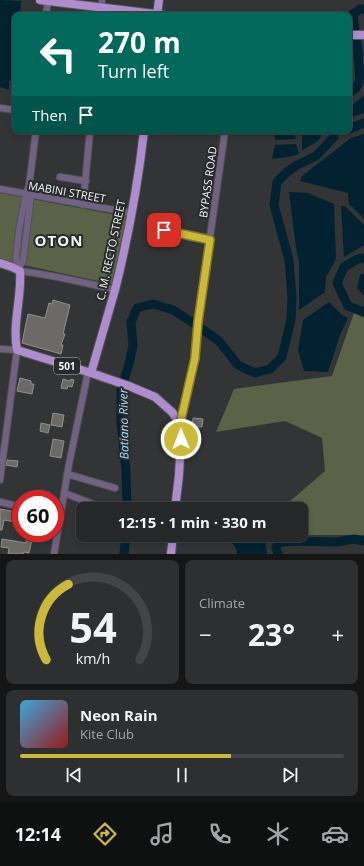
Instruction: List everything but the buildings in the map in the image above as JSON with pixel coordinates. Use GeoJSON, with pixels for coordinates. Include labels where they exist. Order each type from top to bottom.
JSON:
{"type":"FeatureCollection","features":[{"type":"Feature","properties":{"kind":"main road"},"geometry":{"type":"LineString","coordinates":[[45,0],[138,12]]}},
{"type":"Feature","properties":{"kind":"main road"},"geometry":{"type":"LineString","coordinates":[[158,0],[159,12]]}},
{"type":"Feature","properties":{"kind":"main road","name":"C. M. RECTO STREET"},"geometry":{"type":"LineString","coordinates":[[90,372],[115,290],[132,213],[144,134]]}},
{"type":"Feature","properties":{"kind":"main road"},"geometry":{"type":"LineString","coordinates":[[0,263],[20,269],[20,286],[15,339],[17,350]]}},
{"type":"Feature","properties":{"kind":"main road","name":"501"},"geometry":{"type":"LineString","coordinates":[[17,350],[90,372],[155,397],[172,412],[180,424]]}},
{"type":"Feature","properties":{"kind":"main road"},"geometry":{"type":"LineString","coordinates":[[176,502],[181,439],[180,424]]}},
{"type":"Feature","properties":{"kind":"main road"},"geometry":{"type":"LineString","coordinates":[[170,554],[172,542]]}},
{"type":"Feature","properties":{"kind":"street"},"geometry":{"type":"LineString","coordinates":[[45,0],[46,12]]}},
{"type":"Feature","properties":{"kind":"street"},"geometry":{"type":"LineString","coordinates":[[0,108],[12,110]]}},
{"type":"Feature","properties":{"kind":"street"},"geometry":{"type":"LineString","coordinates":[[36,134],[28,195],[23,261],[20,269],[115,290]]}},
{"type":"Feature","properties":{"kind":"street"},"geometry":{"type":"LineString","coordinates":[[83,205],[90,134]]}},
{"type":"Feature","properties":{"kind":"street","name":"BYPASS ROAD"},"geometry":{"type":"LineString","coordinates":[[180,424],[195,358],[198,322],[225,134]]}},
{"type":"Feature","properties":{"kind":"street"},"geometry":{"type":"LineString","coordinates":[[60,177],[86,181]]}},
{"type":"Feature","properties":{"kind":"street","name":"MABINI STREET"},"geometry":{"type":"LineString","coordinates":[[0,189],[132,213]]}},
{"type":"Feature","properties":{"kind":"street"},"geometry":{"type":"LineString","coordinates":[[164,230],[210,240]]}},
{"type":"Feature","properties":{"kind":"street"},"geometry":{"type":"LineString","coordinates":[[0,349],[17,350],[0,480]]}},
{"type":"Feature","properties":{"kind":"street"},"geometry":{"type":"LineString","coordinates":[[88,502],[64,493],[90,372]]}},
{"type":"Feature","properties":{"kind":"street"},"geometry":{"type":"LineString","coordinates":[[67,474],[114,488]]}},
{"type":"Feature","properties":{"kind":"street"},"geometry":{"type":"LineString","coordinates":[[0,502],[12,505]]}},
{"type":"Feature","properties":{"kind":"street"},"geometry":{"type":"LineString","coordinates":[[54,554],[55,542]]}},
{"type":"Feature","properties":{"kind":"green space"},"geometry":{"type":"Polygon","coordinates":[[[0,193],[127,217],[112,284],[0,260],[0,193]]]}},
{"type":"Feature","properties":{"kind":"green space"},"geometry":{"type":"Polygon","coordinates":[[[354,313],[364,318],[364,535],[308,535],[308,502],[289,502],[325,471],[322,438],[285,421],[216,432],[234,389],[332,376],[354,313]]]}},
{"type":"Feature","properties":{"kind":"water"},"geometry":{"type":"Polygon","coordinates":[[[0,0],[21,1],[20,12],[12,12],[12,80],[9,81],[9,90],[0,87],[0,0]]]}},
{"type":"Feature","properties":{"kind":"water"},"geometry":{"type":"Polygon","coordinates":[[[364,95],[364,113],[352,117],[352,105],[364,95]]]}},
{"type":"Feature","properties":{"kind":"water"},"geometry":{"type":"Polygon","coordinates":[[[274,134],[295,134],[296,139],[275,140],[274,134]]]}},
{"type":"Feature","properties":{"kind":"water"},"geometry":{"type":"Polygon","coordinates":[[[302,134],[322,134],[318,141],[302,150],[302,134]]]}},
{"type":"Feature","properties":{"kind":"water"},"geometry":{"type":"Polygon","coordinates":[[[364,134],[364,218],[349,204],[348,193],[300,181],[302,176],[351,138],[364,134]]]}},
{"type":"Feature","properties":{"kind":"water"},"geometry":{"type":"Polygon","coordinates":[[[296,144],[299,154],[272,159],[275,145],[296,144]]]}},
{"type":"Feature","properties":{"kind":"water"},"geometry":{"type":"Polygon","coordinates":[[[289,192],[308,193],[334,204],[336,259],[326,277],[325,292],[299,310],[299,262],[289,192]]]}},
{"type":"Feature","properties":{"kind":"water"},"geometry":{"type":"Polygon","coordinates":[[[341,206],[345,206],[364,225],[364,245],[344,257],[341,206]]]}},
{"type":"Feature","properties":{"kind":"water"},"geometry":{"type":"Polygon","coordinates":[[[364,273],[364,296],[357,288],[360,275],[364,273]]]}},
{"type":"Feature","properties":{"kind":"water"},"geometry":{"type":"Polygon","coordinates":[[[329,302],[341,314],[348,318],[340,335],[328,372],[304,371],[298,350],[303,320],[329,302]]]}},
{"type":"Feature","properties":{"kind":"water"},"geometry":{"type":"Polygon","coordinates":[[[231,542],[265,542],[267,554],[237,554],[235,546],[231,542]]]}},
{"type":"Feature","properties":{"kind":"waterway","name":"Batiano River"},"geometry":{"type":"LineString","coordinates":[[352,91],[356,88],[360,80],[353,14],[360,9],[364,9]]}},
{"type":"Feature","properties":{"kind":"waterway"},"geometry":{"type":"LineString","coordinates":[[354,31],[364,31]]}},
{"type":"Feature","properties":{"kind":"waterway","name":"Batiano River"},"geometry":{"type":"LineString","coordinates":[[352,128],[364,123]]}},
{"type":"Feature","properties":{"kind":"waterway","name":"Batiano River"},"geometry":{"type":"LineString","coordinates":[[202,329],[219,341],[238,365],[255,373],[270,369],[282,357],[291,320],[292,297],[289,260],[274,205],[277,182],[297,165],[316,156],[334,137],[334,134]]}},
{"type":"Feature","properties":{"kind":"waterway","name":"Batiano River"},"geometry":{"type":"LineString","coordinates":[[364,258],[358,259],[344,267],[337,283],[348,306],[364,312]]}},
{"type":"Feature","properties":{"kind":"waterway","name":"Batiano River"},"geometry":{"type":"LineString","coordinates":[[127,502],[126,471],[121,423],[121,390],[133,345],[131,322],[137,308],[153,304],[173,310],[195,324]]}},
{"type":"Feature","properties":{"kind":"waterway"},"geometry":{"type":"LineString","coordinates":[[278,554],[276,548],[278,543],[289,541],[337,542],[354,539],[364,541]]}},
{"type":"Feature","properties":{"kind":"waterway","name":"Batiano River"},"geometry":{"type":"LineString","coordinates":[[124,554],[125,542]]}},
{"type":"Feature","properties":{"kind":"district","name":"OTON"},"geometry":{"type":"Point","coordinates":[59,241]}},
{"type":"Feature","properties":{"kind":"route"},"geometry":{"type":"LineString","coordinates":[[164,230],[210,240],[198,322],[195,358],[180,424],[181,439]]}}]}
